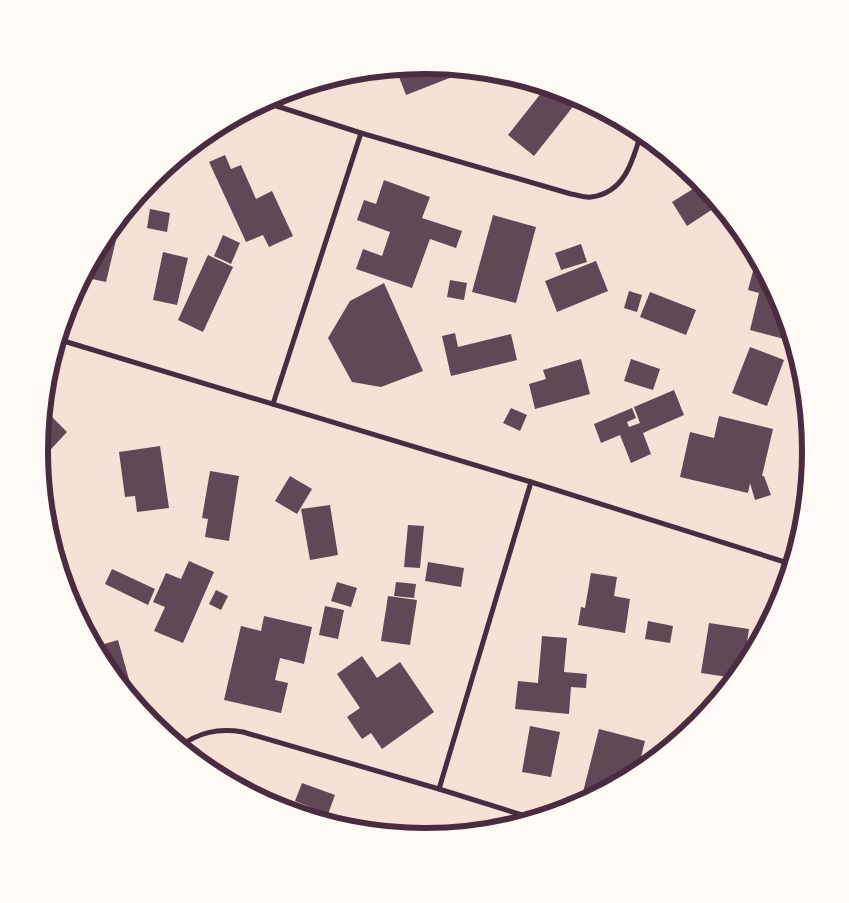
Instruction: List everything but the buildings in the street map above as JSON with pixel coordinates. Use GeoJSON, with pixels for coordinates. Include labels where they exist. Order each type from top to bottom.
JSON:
{"type":"FeatureCollection","features":[{"type":"Feature","properties":{"kind":"street"},"geometry":{"type":"LineString","coordinates":[[275,105],[361,133],[572,194],[589,197],[602,195],[622,180],[629,170],[639,141]]}},
{"type":"Feature","properties":{"kind":"street"},"geometry":{"type":"LineString","coordinates":[[273,404],[361,133]]}},
{"type":"Feature","properties":{"kind":"street"},"geometry":{"type":"LineString","coordinates":[[64,341],[531,482],[784,563]]}},
{"type":"Feature","properties":{"kind":"street"},"geometry":{"type":"LineString","coordinates":[[439,789],[531,482]]}},
{"type":"Feature","properties":{"kind":"street"},"geometry":{"type":"LineString","coordinates":[[184,742],[208,731],[226,729],[243,732],[524,815]]}}]}
